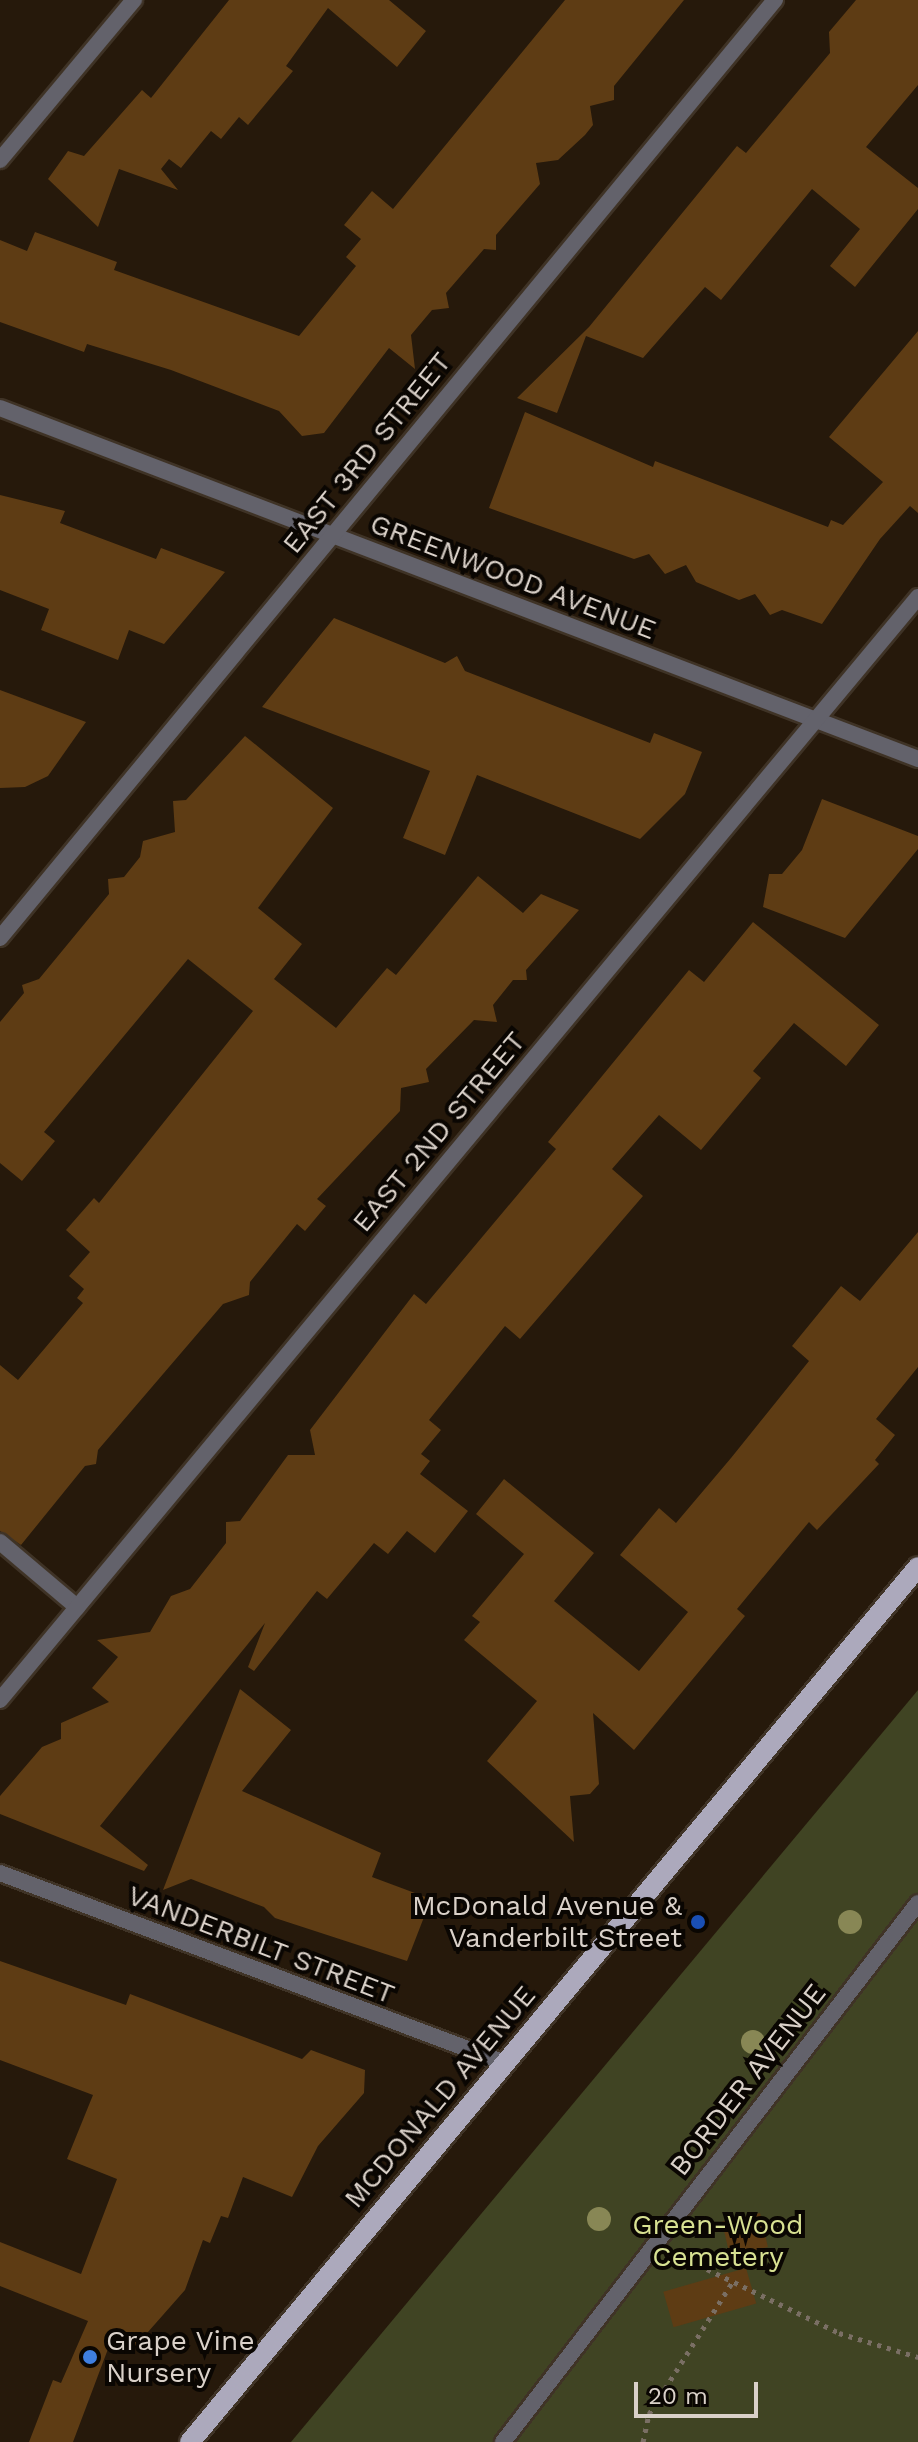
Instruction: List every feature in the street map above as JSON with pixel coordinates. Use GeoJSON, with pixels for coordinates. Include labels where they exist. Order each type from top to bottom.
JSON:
{"type":"FeatureCollection","features":[{"type":"Feature","properties":{"kind":"main road","name":"MCDONALD AVENUE"},"geometry":{"type":"LineString","coordinates":[[190,2442],[918,1567]]}},
{"type":"Feature","properties":{"kind":"street"},"geometry":{"type":"LineString","coordinates":[[0,160],[134,0]]}},
{"type":"Feature","properties":{"kind":"street","name":"EAST 3RD STREET"},"geometry":{"type":"LineString","coordinates":[[0,938],[775,0]]}},
{"type":"Feature","properties":{"kind":"street","name":"GREENWOOD AVENUE"},"geometry":{"type":"LineString","coordinates":[[0,408],[918,759]]}},
{"type":"Feature","properties":{"kind":"street","name":"EAST 2ND STREET"},"geometry":{"type":"LineString","coordinates":[[0,1700],[918,597]]}},
{"type":"Feature","properties":{"kind":"street"},"geometry":{"type":"LineString","coordinates":[[0,1542],[77,1607]]}},
{"type":"Feature","properties":{"kind":"street","name":"VANDERBILT STREET"},"geometry":{"type":"LineString","coordinates":[[0,1873],[505,2063]]}},
{"type":"Feature","properties":{"kind":"street","name":"BORDER AVENUE"},"geometry":{"type":"LineString","coordinates":[[503,2442],[918,1903]]}},
{"type":"Feature","properties":{"kind":"path"},"geometry":{"type":"LineString","coordinates":[[654,2243],[839,2333],[918,2357]]}},
{"type":"Feature","properties":{"kind":"path"},"geometry":{"type":"LineString","coordinates":[[643,2442],[649,2414],[733,2281]]}},
{"type":"Feature","properties":{"kind":"green space","name":"Green-Wood Cemetery"},"geometry":{"type":"Polygon","coordinates":[[[918,1690],[918,2442],[291,2442],[918,1690]]]}},
{"type":"Feature","properties":{"kind":"building"},"geometry":{"type":"Polygon","coordinates":[[[229,0],[389,0],[426,31],[397,67],[328,8],[286,66],[293,71],[248,125],[239,117],[221,139],[211,131],[181,168],[169,159],[161,169],[178,190],[119,169],[98,227],[48,179],[68,151],[84,156],[142,90],[151,98],[229,0]]]}},
{"type":"Feature","properties":{"kind":"building"},"geometry":{"type":"Polygon","coordinates":[[[565,0],[684,0],[614,86],[614,100],[590,106],[593,125],[585,135],[558,160],[536,163],[540,184],[496,235],[496,250],[484,249],[446,293],[449,308],[432,310],[411,335],[415,369],[389,348],[324,433],[302,436],[279,411],[171,370],[87,344],[84,352],[0,322],[0,240],[27,251],[35,232],[117,262],[114,270],[299,336],[356,266],[346,257],[361,239],[344,225],[372,191],[393,209],[565,0]]]}},
{"type":"Feature","properties":{"kind":"building"},"geometry":{"type":"Polygon","coordinates":[[[856,0],[918,0],[918,85],[866,147],[918,188],[918,209],[855,287],[830,266],[860,229],[812,189],[721,300],[705,287],[643,358],[586,336],[557,413],[517,398],[589,327],[737,146],[746,153],[830,53],[829,32],[856,0]]]}},
{"type":"Feature","properties":{"kind":"building"},"geometry":{"type":"Polygon","coordinates":[[[918,331],[918,513],[910,506],[880,539],[822,624],[782,610],[770,615],[755,594],[739,600],[696,582],[686,565],[665,574],[649,554],[634,559],[489,508],[525,412],[653,467],[655,461],[828,527],[831,520],[843,525],[883,482],[829,437],[918,331]]]}},
{"type":"Feature","properties":{"kind":"building"},"geometry":{"type":"Polygon","coordinates":[[[0,495],[65,511],[60,523],[156,559],[161,548],[225,572],[164,644],[129,630],[118,660],[41,630],[49,609],[0,590],[0,495]]]}},
{"type":"Feature","properties":{"kind":"building"},"geometry":{"type":"Polygon","coordinates":[[[334,618],[445,663],[457,656],[465,671],[650,743],[654,733],[702,752],[685,794],[640,839],[477,775],[445,855],[403,838],[430,771],[262,707],[334,618]]]}},
{"type":"Feature","properties":{"kind":"building"},"geometry":{"type":"Polygon","coordinates":[[[0,690],[86,722],[48,776],[25,787],[0,788],[0,690]]]}},
{"type":"Feature","properties":{"kind":"building"},"geometry":{"type":"Polygon","coordinates":[[[245,736],[333,808],[258,908],[302,944],[274,979],[336,1028],[387,968],[396,975],[478,876],[523,913],[541,894],[579,910],[526,970],[527,980],[513,980],[493,1005],[497,1022],[474,1020],[426,1069],[429,1082],[401,1088],[400,1111],[317,1199],[326,1206],[305,1231],[297,1224],[250,1282],[249,1295],[223,1304],[98,1450],[96,1464],[85,1466],[21,1545],[0,1531],[0,1365],[18,1380],[83,1303],[77,1298],[84,1289],[69,1276],[90,1252],[66,1230],[94,1198],[99,1203],[253,1011],[188,959],[44,1132],[55,1141],[22,1181],[0,1163],[0,1022],[24,993],[22,985],[39,979],[109,894],[108,879],[124,877],[140,857],[143,841],[175,832],[173,801],[186,800],[245,736]]]}},
{"type":"Feature","properties":{"kind":"building"},"geometry":{"type":"Polygon","coordinates":[[[822,799],[918,836],[918,849],[845,938],[763,907],[769,874],[782,874],[802,850],[822,799]]]}},
{"type":"Feature","properties":{"kind":"building"},"geometry":{"type":"Polygon","coordinates":[[[753,922],[879,1025],[846,1066],[794,1023],[753,1071],[761,1078],[701,1150],[659,1115],[612,1169],[643,1196],[520,1339],[505,1326],[429,1420],[441,1430],[421,1454],[430,1461],[420,1474],[468,1511],[435,1553],[407,1531],[388,1554],[374,1543],[327,1599],[317,1591],[254,1671],[248,1667],[265,1623],[100,1826],[148,1865],[144,1871],[0,1814],[0,1796],[42,1747],[61,1739],[61,1723],[109,1702],[92,1688],[118,1657],[97,1640],[150,1632],[171,1596],[190,1589],[226,1543],[226,1522],[240,1521],[288,1455],[315,1455],[310,1430],[414,1294],[426,1304],[556,1149],[548,1142],[689,970],[704,982],[753,922]]]}},
{"type":"Feature","properties":{"kind":"building"},"geometry":{"type":"Polygon","coordinates":[[[918,1232],[918,1367],[876,1419],[895,1435],[875,1460],[879,1464],[817,1530],[809,1522],[737,1609],[745,1616],[634,1750],[593,1713],[599,1784],[590,1794],[570,1796],[574,1842],[487,1761],[537,1701],[464,1640],[480,1622],[472,1616],[524,1554],[476,1514],[504,1479],[594,1553],[554,1601],[639,1671],[688,1612],[620,1555],[659,1508],[676,1523],[731,1458],[809,1361],[792,1346],[841,1286],[860,1301],[918,1232]]]}},
{"type":"Feature","properties":{"kind":"building"},"geometry":{"type":"Polygon","coordinates":[[[240,1689],[291,1730],[242,1791],[381,1853],[372,1877],[431,1899],[407,1961],[275,1918],[264,1907],[191,1879],[163,1890],[240,1689]]]}},
{"type":"Feature","properties":{"kind":"building"},"geometry":{"type":"Polygon","coordinates":[[[0,1961],[126,2005],[130,1994],[302,2059],[311,2050],[365,2070],[364,2093],[318,2146],[292,2197],[243,2177],[228,2218],[221,2216],[210,2243],[203,2240],[185,2290],[133,2349],[111,2341],[73,2442],[29,2442],[53,2380],[61,2383],[88,2321],[0,2286],[0,2242],[81,2274],[117,2179],[67,2159],[93,2095],[0,2060],[0,1961]]]}},
{"type":"Feature","properties":{"kind":"building"},"geometry":{"type":"Polygon","coordinates":[[[760,2213],[768,2247],[730,2256],[722,2222],[760,2213]]]}},
{"type":"Feature","properties":{"kind":"building"},"geometry":{"type":"Polygon","coordinates":[[[746,2268],[756,2304],[674,2327],[663,2292],[746,2268]]]}},
{"type":"Feature","properties":{"kind":"place","name":"McDonald Avenue & Vanderbilt Street"},"geometry":{"type":"Point","coordinates":[698,1922]}},
{"type":"Feature","properties":{"kind":"place","name":"Grape Vine Nursery"},"geometry":{"type":"Point","coordinates":[90,2357]}}]}
